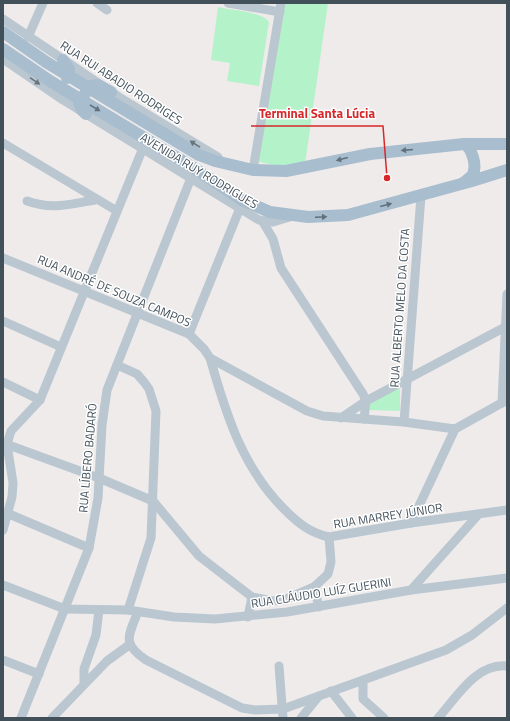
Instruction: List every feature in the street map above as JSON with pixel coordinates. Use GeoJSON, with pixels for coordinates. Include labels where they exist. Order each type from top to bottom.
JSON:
{"type":"FeatureCollection","features":[{"type":"Feature","properties":{"kind":"main road","name":"AVENIDA RUY RODRIGUES"},"geometry":{"type":"LineString","coordinates":[[3,32],[88,88],[199,155],[215,162],[268,172],[301,170],[356,156],[464,144],[507,144]]}},
{"type":"Feature","properties":{"kind":"main road","name":"AVENIDA RUY RODRIGUES"},"geometry":{"type":"LineString","coordinates":[[3,49],[56,89],[80,99],[242,200],[261,209],[293,216],[323,217],[348,215],[421,196],[507,170]]}},
{"type":"Feature","properties":{"kind":"main road"},"geometry":{"type":"LineString","coordinates":[[56,89],[68,75],[69,69],[63,60]]}},
{"type":"Feature","properties":{"kind":"main road"},"geometry":{"type":"LineString","coordinates":[[86,114],[80,108],[80,99],[88,88],[96,84],[111,92]]}},
{"type":"Feature","properties":{"kind":"main road"},"geometry":{"type":"LineString","coordinates":[[462,184],[472,174],[474,169],[471,151],[464,144]]}},
{"type":"Feature","properties":{"kind":"street"},"geometry":{"type":"LineString","coordinates":[[28,37],[43,3]]}},
{"type":"Feature","properties":{"kind":"street"},"geometry":{"type":"LineString","coordinates":[[97,3],[107,10]]}},
{"type":"Feature","properties":{"kind":"street"},"geometry":{"type":"LineString","coordinates":[[228,3],[281,8],[253,170]]}},
{"type":"Feature","properties":{"kind":"street","name":"RUA RUI ABADIO RODRIGES"},"geometry":{"type":"LineString","coordinates":[[3,19],[111,92],[229,164]]}},
{"type":"Feature","properties":{"kind":"street"},"geometry":{"type":"LineString","coordinates":[[3,59],[56,89],[86,114],[263,222],[273,240],[281,268],[351,375],[366,401],[364,419]]}},
{"type":"Feature","properties":{"kind":"street"},"geometry":{"type":"LineString","coordinates":[[3,143],[95,200],[117,211]]}},
{"type":"Feature","properties":{"kind":"street"},"geometry":{"type":"LineString","coordinates":[[3,530],[13,483],[5,444],[11,431],[40,400],[143,148]]}},
{"type":"Feature","properties":{"kind":"street","name":"RUA LÍBERO BADARÓ"},"geometry":{"type":"LineString","coordinates":[[21,718],[89,548],[95,516],[102,425],[107,390],[191,178]]}},
{"type":"Feature","properties":{"kind":"street","name":"RUA ALBERTO MELO DA COSTA"},"geometry":{"type":"LineString","coordinates":[[404,422],[421,196]]}},
{"type":"Feature","properties":{"kind":"street"},"geometry":{"type":"LineString","coordinates":[[28,201],[43,206],[57,206],[95,200]]}},
{"type":"Feature","properties":{"kind":"street"},"geometry":{"type":"LineString","coordinates":[[189,334],[240,208]]}},
{"type":"Feature","properties":{"kind":"street"},"geometry":{"type":"LineString","coordinates":[[263,222],[280,221],[293,216]]}},
{"type":"Feature","properties":{"kind":"street"},"geometry":{"type":"LineString","coordinates":[[273,240],[276,228],[280,221]]}},
{"type":"Feature","properties":{"kind":"street","name":"RUA ANDRÉ DE SOUZA CAMPOS"},"geometry":{"type":"LineString","coordinates":[[3,258],[189,334],[204,349],[210,358],[293,405],[323,416],[404,422],[456,430]]}},
{"type":"Feature","properties":{"kind":"street"},"geometry":{"type":"LineString","coordinates":[[411,523],[456,430],[504,401],[507,294]]}},
{"type":"Feature","properties":{"kind":"street"},"geometry":{"type":"LineString","coordinates":[[3,321],[61,347]]}},
{"type":"Feature","properties":{"kind":"street"},"geometry":{"type":"LineString","coordinates":[[341,418],[366,401],[507,326]]}},
{"type":"Feature","properties":{"kind":"street","name":"RUA MARREY JÚNIOR"},"geometry":{"type":"LineString","coordinates":[[210,358],[228,420],[249,465],[265,488],[299,524],[318,535],[330,537],[411,523],[477,516],[507,510]]}},
{"type":"Feature","properties":{"kind":"street"},"geometry":{"type":"LineString","coordinates":[[117,365],[137,374],[149,389],[156,411],[151,538],[128,610]]}},
{"type":"Feature","properties":{"kind":"street"},"geometry":{"type":"LineString","coordinates":[[3,382],[40,400]]}},
{"type":"Feature","properties":{"kind":"street"},"geometry":{"type":"LineString","coordinates":[[5,444],[99,478],[153,501],[200,556],[252,597],[273,601],[284,600],[314,587],[328,574],[331,562],[330,537]]}},
{"type":"Feature","properties":{"kind":"street"},"geometry":{"type":"LineString","coordinates":[[6,514],[89,548]]}},
{"type":"Feature","properties":{"kind":"street"},"geometry":{"type":"LineString","coordinates":[[411,590],[477,516]]}},
{"type":"Feature","properties":{"kind":"street","name":"RUA CLÁUDIO LUÍZ GUERINI"},"geometry":{"type":"LineString","coordinates":[[3,585],[65,609],[128,610],[202,619],[248,617],[287,612],[411,590],[507,578]]}},
{"type":"Feature","properties":{"kind":"street"},"geometry":{"type":"LineString","coordinates":[[314,587],[319,607]]}},
{"type":"Feature","properties":{"kind":"street"},"geometry":{"type":"LineString","coordinates":[[248,617],[252,597]]}},
{"type":"Feature","properties":{"kind":"street"},"geometry":{"type":"LineString","coordinates":[[284,600],[287,612]]}},
{"type":"Feature","properties":{"kind":"street"},"geometry":{"type":"LineString","coordinates":[[138,612],[129,637],[129,644],[134,652],[146,660],[254,714],[283,713],[331,691],[363,681],[446,650],[472,636],[507,608]]}},
{"type":"Feature","properties":{"kind":"street"},"geometry":{"type":"LineString","coordinates":[[84,683],[84,669],[96,635],[98,610]]}},
{"type":"Feature","properties":{"kind":"street"},"geometry":{"type":"LineString","coordinates":[[52,718],[84,683],[116,652],[129,644]]}},
{"type":"Feature","properties":{"kind":"street"},"geometry":{"type":"LineString","coordinates":[[3,660],[39,674]]}},
{"type":"Feature","properties":{"kind":"street"},"geometry":{"type":"LineString","coordinates":[[279,666],[283,713]]}},
{"type":"Feature","properties":{"kind":"street"},"geometry":{"type":"LineString","coordinates":[[438,718],[478,673],[491,666],[507,666]]}},
{"type":"Feature","properties":{"kind":"street"},"geometry":{"type":"LineString","coordinates":[[363,681],[364,699],[384,718]]}},
{"type":"Feature","properties":{"kind":"street"},"geometry":{"type":"LineString","coordinates":[[331,691],[352,718]]}},
{"type":"Feature","properties":{"kind":"street"},"geometry":{"type":"LineString","coordinates":[[300,718],[319,696]]}},
{"type":"Feature","properties":{"kind":"green space"},"geometry":{"type":"Polygon","coordinates":[[[281,3],[328,3],[305,164],[279,166],[255,161],[281,3]]]}},
{"type":"Feature","properties":{"kind":"green space"},"geometry":{"type":"Polygon","coordinates":[[[218,7],[261,16],[269,22],[259,86],[227,81],[230,63],[211,60],[218,7]]]}},
{"type":"Feature","properties":{"kind":"green space"},"geometry":{"type":"Polygon","coordinates":[[[400,384],[400,411],[368,410],[369,401],[400,384]]]}},
{"type":"Feature","properties":{"kind":"place","name":"Terminal Santa Lúcia"},"geometry":{"type":"Point","coordinates":[387,178]}}]}
